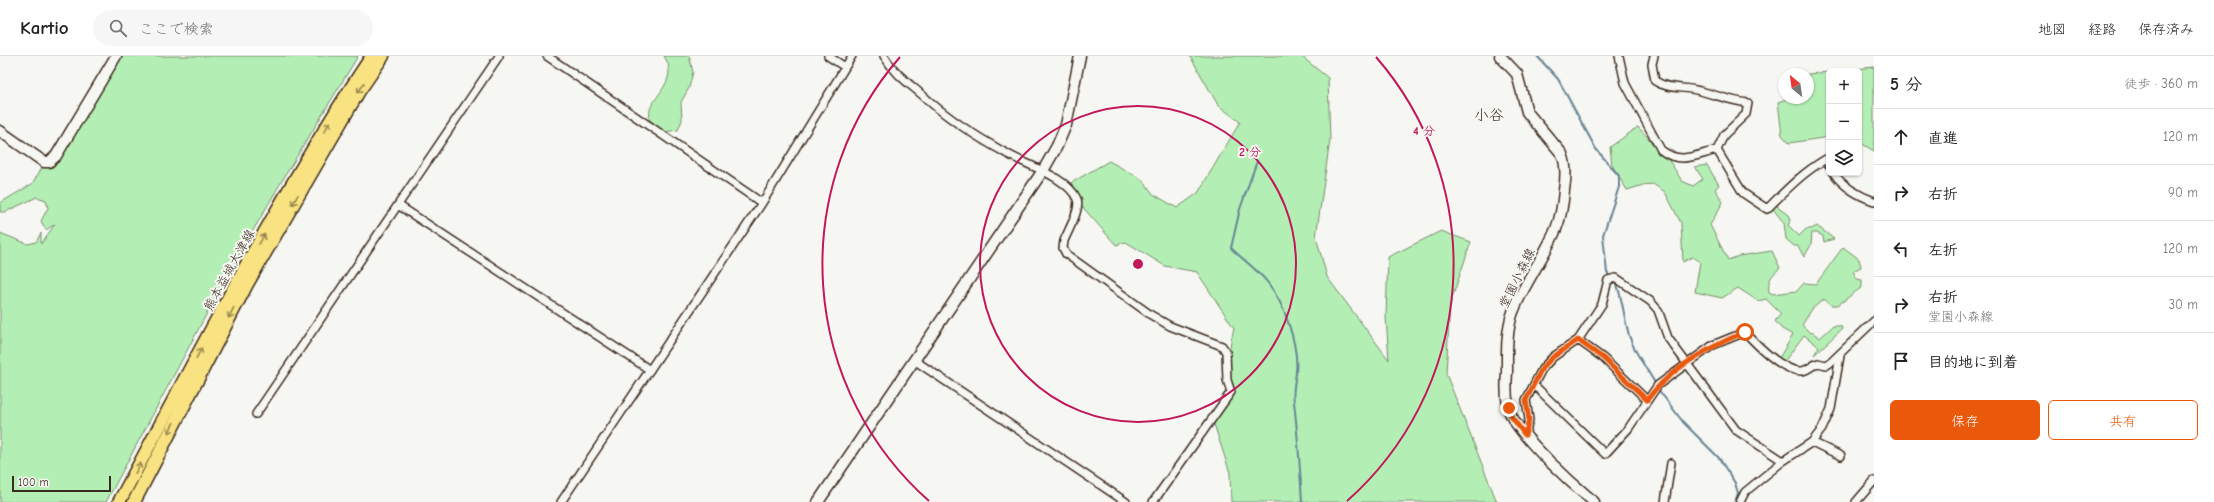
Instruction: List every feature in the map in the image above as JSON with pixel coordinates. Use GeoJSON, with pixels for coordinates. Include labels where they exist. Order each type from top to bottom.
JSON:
{"type":"FeatureCollection","features":[{"type":"Feature","properties":{"kind":"main road","name":"熊本益城大津線"},"geometry":{"type":"LineString","coordinates":[[119,502],[281,206],[348,92],[372,56]]}},
{"type":"Feature","properties":{"kind":"main road","name":"熊本益城大津線"},"geometry":{"type":"LineString","coordinates":[[134,502],[247,284],[359,91],[383,56]]}},
{"type":"Feature","properties":{"kind":"street"},"geometry":{"type":"LineString","coordinates":[[0,131],[44,162],[49,162],[56,156],[116,56]]}},
{"type":"Feature","properties":{"kind":"street"},"geometry":{"type":"LineString","coordinates":[[256,414],[499,56]]}},
{"type":"Feature","properties":{"kind":"street"},"geometry":{"type":"LineString","coordinates":[[547,56],[762,203]]}},
{"type":"Feature","properties":{"kind":"street"},"geometry":{"type":"LineString","coordinates":[[828,56],[845,67]]}},
{"type":"Feature","properties":{"kind":"street"},"geometry":{"type":"LineString","coordinates":[[561,502],[762,203],[852,56]]}},
{"type":"Feature","properties":{"kind":"street"},"geometry":{"type":"LineString","coordinates":[[884,56],[899,77],[965,130],[1005,153],[1044,169],[1072,191],[1077,199],[1078,206],[1064,241],[1063,248],[1066,254],[1151,315],[1170,326],[1222,346],[1226,352],[1227,380],[1231,392],[1153,502]]}},
{"type":"Feature","properties":{"kind":"street"},"geometry":{"type":"LineString","coordinates":[[818,502],[1044,169],[1057,146],[1066,124],[1080,56]]}},
{"type":"Feature","properties":{"kind":"street","name":"堂園小森線"},"geometry":{"type":"LineString","coordinates":[[1500,56],[1517,74],[1527,112],[1562,154],[1565,161],[1566,176],[1562,204],[1556,228],[1524,288],[1513,313],[1508,330],[1507,377],[1508,401],[1511,416],[1525,435],[1570,481],[1594,502]]}},
{"type":"Feature","properties":{"kind":"street"},"geometry":{"type":"LineString","coordinates":[[1619,56],[1625,83],[1662,150],[1671,158],[1684,158],[1717,150]]}},
{"type":"Feature","properties":{"kind":"street"},"geometry":{"type":"LineString","coordinates":[[1654,56],[1652,64],[1655,81],[1664,86],[1699,90],[1724,99],[1748,103],[1748,111],[1724,135],[1717,150]]}},
{"type":"Feature","properties":{"kind":"street"},"geometry":{"type":"LineString","coordinates":[[1717,150],[1743,193],[1768,209],[1784,190],[1812,167],[1826,159]]}},
{"type":"Feature","properties":{"kind":"street"},"geometry":{"type":"LineString","coordinates":[[1836,176],[1839,182],[1874,201]]}},
{"type":"Feature","properties":{"kind":"street"},"geometry":{"type":"LineString","coordinates":[[398,206],[650,370]]}},
{"type":"Feature","properties":{"kind":"street"},"geometry":{"type":"LineString","coordinates":[[1525,435],[1529,420],[1526,400],[1542,368],[1553,357],[1578,340],[1602,304],[1608,280],[1616,278],[1650,301],[1658,310],[1668,338],[1736,430],[1783,461]]}},
{"type":"Feature","properties":{"kind":"street"},"geometry":{"type":"LineString","coordinates":[[1534,385],[1605,454],[1628,429],[1658,385],[1713,345],[1745,332],[1756,345],[1785,366],[1801,371],[1807,370],[1818,363],[1826,365],[1841,354],[1874,321]]}},
{"type":"Feature","properties":{"kind":"street"},"geometry":{"type":"LineString","coordinates":[[1578,340],[1603,358],[1647,400]]}},
{"type":"Feature","properties":{"kind":"street"},"geometry":{"type":"LineString","coordinates":[[1740,502],[1745,492],[1783,461],[1812,442],[1822,429],[1831,409],[1838,360],[1841,354]]}},
{"type":"Feature","properties":{"kind":"street"},"geometry":{"type":"LineString","coordinates":[[914,360],[1126,502]]}},
{"type":"Feature","properties":{"kind":"street"},"geometry":{"type":"LineString","coordinates":[[1812,442],[1840,456]]}},
{"type":"Feature","properties":{"kind":"street"},"geometry":{"type":"LineString","coordinates":[[1665,502],[1671,463]]}},
{"type":"Feature","properties":{"kind":"street"},"geometry":{"type":"LineString","coordinates":[[1856,502],[1874,481]]}},
{"type":"Feature","properties":{"kind":"green space"},"geometry":{"type":"Polygon","coordinates":[[[110,56],[358,56],[280,184],[229,272],[106,502],[0,502],[0,233],[28,244],[36,242],[41,233],[41,244],[55,224],[46,230],[41,221],[48,208],[46,200],[37,197],[5,212],[0,212],[0,203],[32,184],[110,56]]]}},
{"type":"Feature","properties":{"kind":"green space"},"geometry":{"type":"Polygon","coordinates":[[[664,56],[689,56],[693,72],[689,88],[681,102],[682,120],[678,130],[664,132],[649,119],[650,108],[666,83],[668,77],[668,64],[664,56]]]}},
{"type":"Feature","properties":{"kind":"green space"},"geometry":{"type":"Polygon","coordinates":[[[1190,56],[1301,56],[1328,78],[1330,140],[1316,237],[1327,277],[1389,360],[1386,317],[1388,257],[1441,231],[1471,242],[1450,304],[1446,374],[1497,502],[1231,502],[1230,473],[1213,421],[1234,394],[1231,386],[1229,361],[1230,345],[1234,328],[1197,272],[1165,266],[1126,242],[1116,245],[1080,204],[1069,184],[1109,161],[1143,180],[1153,194],[1177,208],[1198,193],[1240,122],[1218,105],[1190,56]]]}},
{"type":"Feature","properties":{"kind":"green space"},"geometry":{"type":"Polygon","coordinates":[[[1874,67],[1874,151],[1862,144],[1862,68],[1874,67]]]}},
{"type":"Feature","properties":{"kind":"green space"},"geometry":{"type":"Polygon","coordinates":[[[1826,72],[1826,137],[1789,143],[1782,135],[1778,104],[1814,104],[1814,73],[1826,72]]]}},
{"type":"Feature","properties":{"kind":"green space"},"geometry":{"type":"Polygon","coordinates":[[[1638,127],[1670,162],[1682,181],[1693,186],[1703,179],[1695,167],[1707,165],[1719,185],[1715,189],[1723,202],[1710,225],[1728,260],[1739,256],[1772,251],[1780,268],[1771,278],[1769,292],[1773,294],[1797,291],[1804,283],[1816,284],[1843,247],[1859,259],[1861,267],[1853,271],[1857,279],[1862,280],[1862,287],[1838,305],[1831,305],[1824,299],[1812,309],[1802,325],[1810,333],[1812,332],[1820,338],[1833,326],[1841,326],[1842,329],[1814,355],[1819,347],[1804,335],[1784,362],[1779,358],[1793,335],[1782,329],[1775,321],[1781,314],[1766,299],[1758,301],[1738,288],[1722,298],[1695,292],[1700,262],[1692,257],[1683,262],[1681,223],[1665,192],[1653,184],[1643,185],[1627,190],[1612,165],[1610,147],[1638,127]]]}},
{"type":"Feature","properties":{"kind":"green space"},"geometry":{"type":"Polygon","coordinates":[[[1776,205],[1789,215],[1791,220],[1788,225],[1799,236],[1806,229],[1811,229],[1817,226],[1834,239],[1824,242],[1823,236],[1817,233],[1812,233],[1811,245],[1804,257],[1798,246],[1794,246],[1786,239],[1784,223],[1773,209],[1776,205]]]}},
{"type":"Feature","properties":{"kind":"waterway"},"geometry":{"type":"LineString","coordinates":[[1537,56],[1558,79],[1596,149],[1619,176],[1619,187],[1603,235],[1607,273],[1612,278]]}},
{"type":"Feature","properties":{"kind":"waterway"},"geometry":{"type":"LineString","coordinates":[[1257,161],[1240,209],[1231,248],[1268,283],[1280,302],[1293,338],[1296,362],[1293,398],[1298,439],[1302,502]]}},
{"type":"Feature","properties":{"kind":"waterway"},"geometry":{"type":"LineString","coordinates":[[1615,281],[1619,291],[1632,344],[1656,385]]}},
{"type":"Feature","properties":{"kind":"waterway"},"geometry":{"type":"LineString","coordinates":[[1658,389],[1683,422],[1719,458],[1735,483],[1738,493],[1735,502]]}},
{"type":"Feature","properties":{"kind":"district","name":"小谷"},"geometry":{"type":"Point","coordinates":[1489,115]}},
{"type":"Feature","properties":{"kind":"route"},"geometry":{"type":"LineString","coordinates":[[1509,408],[1511,416],[1525,435],[1529,420],[1526,400],[1542,368],[1553,357],[1578,340],[1603,358],[1647,400],[1658,385],[1713,345],[1745,332]]}}]}
